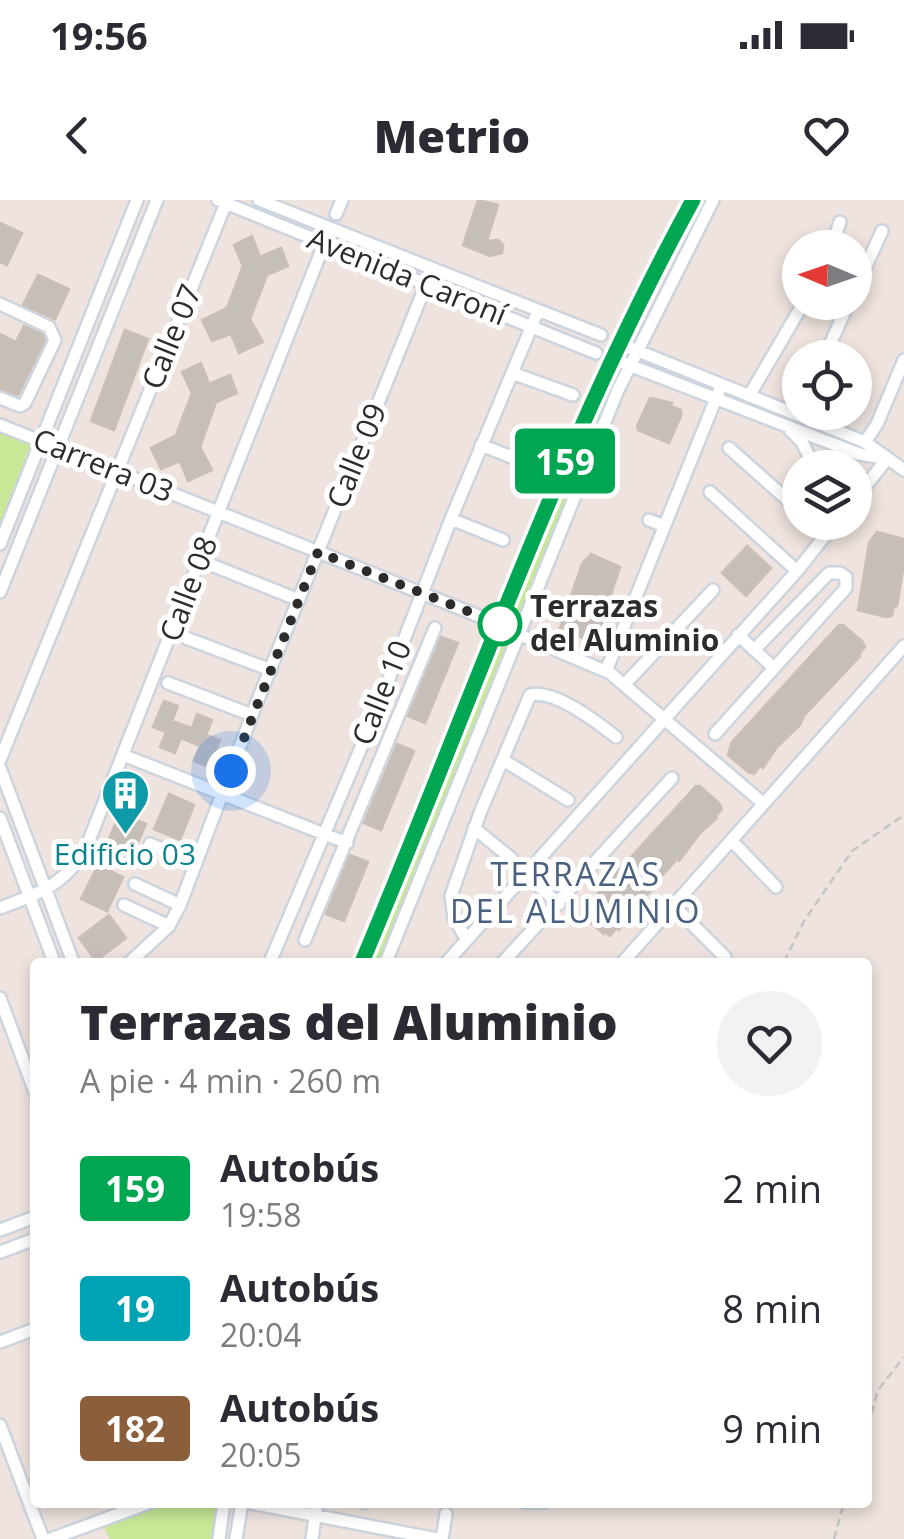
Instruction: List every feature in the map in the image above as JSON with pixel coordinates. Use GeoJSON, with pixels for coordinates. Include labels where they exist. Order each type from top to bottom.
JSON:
{"type":"FeatureCollection","features":[{"type":"Feature","properties":{"kind":"street"},"geometry":{"type":"LineString","coordinates":[[0,544],[137,200]]}},
{"type":"Feature","properties":{"kind":"street"},"geometry":{"type":"LineString","coordinates":[[0,592],[157,200]]}},
{"type":"Feature","properties":{"kind":"street","name":"Avenida Caroní"},"geometry":{"type":"LineString","coordinates":[[259,200],[601,335]]}},
{"type":"Feature","properties":{"kind":"street"},"geometry":{"type":"LineString","coordinates":[[336,214],[342,200]]}},
{"type":"Feature","properties":{"kind":"street"},"geometry":{"type":"LineString","coordinates":[[364,958],[565,462],[618,343],[693,200]]}},
{"type":"Feature","properties":{"kind":"street"},"geometry":{"type":"LineString","coordinates":[[388,958],[629,366],[713,200]]}},
{"type":"Feature","properties":{"kind":"street","name":"Avenida Caroní"},"geometry":{"type":"LineString","coordinates":[[222,202],[596,353]]}},
{"type":"Feature","properties":{"kind":"street","name":"Calle 07"},"geometry":{"type":"LineString","coordinates":[[0,764],[222,202]]}},
{"type":"Feature","properties":{"kind":"street"},"geometry":{"type":"LineString","coordinates":[[837,230],[840,222]]}},
{"type":"Feature","properties":{"kind":"street","name":"Calle 08"},"geometry":{"type":"LineString","coordinates":[[0,908],[60,881],[77,864],[330,230]]}},
{"type":"Feature","properties":{"kind":"street"},"geometry":{"type":"LineString","coordinates":[[872,252],[882,230]]}},
{"type":"Feature","properties":{"kind":"street","name":"Calle 09"},"geometry":{"type":"LineString","coordinates":[[134,958],[169,926],[180,905],[252,715],[432,270]]}},
{"type":"Feature","properties":{"kind":"street"},"geometry":{"type":"LineString","coordinates":[[0,304],[49,327],[55,340],[25,404],[20,406],[0,398]]}},
{"type":"Feature","properties":{"kind":"street","name":"Calle 10"},"geometry":{"type":"LineString","coordinates":[[272,958],[538,311]]}},
{"type":"Feature","properties":{"kind":"street"},"geometry":{"type":"LineString","coordinates":[[749,396],[793,320]]}},
{"type":"Feature","properties":{"kind":"street"},"geometry":{"type":"LineString","coordinates":[[618,343],[722,386],[782,405]]}},
{"type":"Feature","properties":{"kind":"street"},"geometry":{"type":"LineString","coordinates":[[612,358],[782,425]]}},
{"type":"Feature","properties":{"kind":"street"},"geometry":{"type":"LineString","coordinates":[[865,442],[877,424],[904,360]]}},
{"type":"Feature","properties":{"kind":"street"},"geometry":{"type":"LineString","coordinates":[[512,372],[572,395]]}},
{"type":"Feature","properties":{"kind":"street"},"geometry":{"type":"LineString","coordinates":[[606,671],[722,386]]}},
{"type":"Feature","properties":{"kind":"street","name":"Carrera 03"},"geometry":{"type":"LineString","coordinates":[[0,425],[484,618]]}},
{"type":"Feature","properties":{"kind":"street"},"geometry":{"type":"LineString","coordinates":[[790,430],[806,450]]}},
{"type":"Feature","properties":{"kind":"street"},"geometry":{"type":"LineString","coordinates":[[795,430],[859,454],[887,459]]}},
{"type":"Feature","properties":{"kind":"street"},"geometry":{"type":"LineString","coordinates":[[840,430],[865,442],[904,470]]}},
{"type":"Feature","properties":{"kind":"street"},"geometry":{"type":"LineString","coordinates":[[482,445],[534,466]]}},
{"type":"Feature","properties":{"kind":"street"},"geometry":{"type":"LineString","coordinates":[[728,448],[782,495]]}},
{"type":"Feature","properties":{"kind":"street"},"geometry":{"type":"LineString","coordinates":[[872,478],[887,459]]}},
{"type":"Feature","properties":{"kind":"street"},"geometry":{"type":"LineString","coordinates":[[710,492],[797,571]]}},
{"type":"Feature","properties":{"kind":"street"},"geometry":{"type":"LineString","coordinates":[[451,518],[502,540]]}},
{"type":"Feature","properties":{"kind":"street"},"geometry":{"type":"LineString","coordinates":[[649,520],[664,526]]}},
{"type":"Feature","properties":{"kind":"street"},"geometry":{"type":"LineString","coordinates":[[815,549],[816,540]]}},
{"type":"Feature","properties":{"kind":"street"},"geometry":{"type":"LineString","coordinates":[[451,958],[822,540]]}},
{"type":"Feature","properties":{"kind":"street"},"geometry":{"type":"LineString","coordinates":[[214,566],[299,600]]}},
{"type":"Feature","properties":{"kind":"street"},"geometry":{"type":"LineString","coordinates":[[715,734],[846,588],[844,575],[829,573],[754,650]]}},
{"type":"Feature","properties":{"kind":"street"},"geometry":{"type":"LineString","coordinates":[[626,684],[713,590]]}},
{"type":"Feature","properties":{"kind":"street"},"geometry":{"type":"LineString","coordinates":[[499,626],[606,671],[626,684],[764,804]]}},
{"type":"Feature","properties":{"kind":"street"},"geometry":{"type":"LineString","coordinates":[[305,940],[434,628]]}},
{"type":"Feature","properties":{"kind":"street"},"geometry":{"type":"LineString","coordinates":[[738,635],[774,668]]}},
{"type":"Feature","properties":{"kind":"street"},"geometry":{"type":"LineString","coordinates":[[186,638],[271,670]]}},
{"type":"Feature","properties":{"kind":"street"},"geometry":{"type":"LineString","coordinates":[[627,958],[904,646]]}},
{"type":"Feature","properties":{"kind":"street"},"geometry":{"type":"LineString","coordinates":[[168,683],[252,715]]}},
{"type":"Feature","properties":{"kind":"street"},"geometry":{"type":"LineString","coordinates":[[467,940],[454,918],[450,896],[530,695],[535,693],[570,706],[616,737]]}},
{"type":"Feature","properties":{"kind":"street"},"geometry":{"type":"LineString","coordinates":[[374,717],[395,726]]}},
{"type":"Feature","properties":{"kind":"street"},"geometry":{"type":"LineString","coordinates":[[124,754],[347,844]]}},
{"type":"Feature","properties":{"kind":"street"},"geometry":{"type":"LineString","coordinates":[[502,760],[568,800]]}},
{"type":"Feature","properties":{"kind":"street"},"geometry":{"type":"LineString","coordinates":[[0,764],[71,958]]}},
{"type":"Feature","properties":{"kind":"street"},"geometry":{"type":"LineString","coordinates":[[507,958],[672,778]]}},
{"type":"Feature","properties":{"kind":"street"},"geometry":{"type":"LineString","coordinates":[[0,818],[52,958]]}},
{"type":"Feature","properties":{"kind":"street"},"geometry":{"type":"LineString","coordinates":[[474,828],[512,860]]}},
{"type":"Feature","properties":{"kind":"street"},"geometry":{"type":"LineString","coordinates":[[732,840],[776,886]]}},
{"type":"Feature","properties":{"kind":"street"},"geometry":{"type":"LineString","coordinates":[[150,844],[196,863]]}},
{"type":"Feature","properties":{"kind":"street"},"geometry":{"type":"LineString","coordinates":[[526,874],[559,904]]}},
{"type":"Feature","properties":{"kind":"street"},"geometry":{"type":"LineString","coordinates":[[136,884],[180,905]]}},
{"type":"Feature","properties":{"kind":"street"},"geometry":{"type":"LineString","coordinates":[[124,905],[169,926]]}},
{"type":"Feature","properties":{"kind":"street"},"geometry":{"type":"LineString","coordinates":[[674,906],[725,957]]}},
{"type":"Feature","properties":{"kind":"street"},"geometry":{"type":"LineString","coordinates":[[0,998],[30,1079]]}},
{"type":"Feature","properties":{"kind":"street"},"geometry":{"type":"LineString","coordinates":[[0,1230],[30,1219]]}},
{"type":"Feature","properties":{"kind":"street"},"geometry":{"type":"LineString","coordinates":[[0,1252],[30,1240]]}},
{"type":"Feature","properties":{"kind":"street"},"geometry":{"type":"LineString","coordinates":[[0,1342],[30,1330]]}},
{"type":"Feature","properties":{"kind":"street"},"geometry":{"type":"LineString","coordinates":[[0,1425],[30,1505]]}},
{"type":"Feature","properties":{"kind":"street"},"geometry":{"type":"LineString","coordinates":[[31,1508],[43,1539]]}},
{"type":"Feature","properties":{"kind":"street"},"geometry":{"type":"LineString","coordinates":[[51,1539],[130,1508]]}},
{"type":"Feature","properties":{"kind":"street"},"geometry":{"type":"LineString","coordinates":[[218,1539],[223,1508]]}},
{"type":"Feature","properties":{"kind":"street"},"geometry":{"type":"LineString","coordinates":[[236,1539],[243,1508]]}},
{"type":"Feature","properties":{"kind":"street"},"geometry":{"type":"LineString","coordinates":[[312,1539],[316,1508],[440,1539],[446,1514]]}},
{"type":"Feature","properties":{"kind":"path"},"geometry":{"type":"LineString","coordinates":[[786,958],[804,921],[852,852],[904,815]]}},
{"type":"Feature","properties":{"kind":"path"},"geometry":{"type":"LineString","coordinates":[[872,1412],[878,1390],[904,1357]]}},
{"type":"Feature","properties":{"kind":"path"},"geometry":{"type":"LineString","coordinates":[[834,1539],[842,1508]]}},
{"type":"Feature","properties":{"kind":"green space"},"geometry":{"type":"Polygon","coordinates":[[[611,358],[629,366],[388,958],[364,958],[611,358]]]}},
{"type":"Feature","properties":{"kind":"green space"},"geometry":{"type":"Polygon","coordinates":[[[0,425],[41,441],[0,544],[0,425]]]}},
{"type":"Feature","properties":{"kind":"green space"},"geometry":{"type":"Polygon","coordinates":[[[136,1508],[223,1508],[219,1539],[110,1539],[100,1520],[136,1508]]]}},
{"type":"Feature","properties":{"kind":"building"},"geometry":{"type":"Polygon","coordinates":[[[478,200],[498,205],[487,241],[498,240],[503,245],[502,253],[490,256],[463,245],[478,200]]]}},
{"type":"Feature","properties":{"kind":"building"},"geometry":{"type":"Polygon","coordinates":[[[0,223],[22,233],[7,265],[0,262],[0,223]]]}},
{"type":"Feature","properties":{"kind":"building"},"geometry":{"type":"Polygon","coordinates":[[[252,236],[260,257],[281,248],[288,266],[267,275],[250,319],[263,342],[239,353],[231,334],[212,341],[202,320],[227,308],[243,266],[234,245],[252,236]]]}},
{"type":"Feature","properties":{"kind":"building"},"geometry":{"type":"Polygon","coordinates":[[[38,275],[69,289],[55,319],[23,305],[38,275]]]}},
{"type":"Feature","properties":{"kind":"building"},"geometry":{"type":"Polygon","coordinates":[[[24,326],[42,334],[45,340],[18,395],[0,389],[0,334],[16,342],[24,326]]]}},
{"type":"Feature","properties":{"kind":"building"},"geometry":{"type":"Polygon","coordinates":[[[125,330],[148,339],[114,430],[91,421],[125,330]]]}},
{"type":"Feature","properties":{"kind":"building"},"geometry":{"type":"Polygon","coordinates":[[[201,363],[209,384],[230,375],[237,393],[216,402],[200,447],[212,470],[188,481],[180,461],[161,469],[151,448],[176,435],[192,393],[182,372],[201,363]]]}},
{"type":"Feature","properties":{"kind":"building"},"geometry":{"type":"Polygon","coordinates":[[[650,398],[672,403],[681,410],[669,443],[638,430],[650,398]]]}},
{"type":"Feature","properties":{"kind":"building"},"geometry":{"type":"Polygon","coordinates":[[[877,532],[904,539],[904,563],[892,616],[858,610],[872,539],[877,532]]]}},
{"type":"Feature","properties":{"kind":"building"},"geometry":{"type":"Polygon","coordinates":[[[747,546],[771,568],[746,596],[722,573],[747,546]]]}},
{"type":"Feature","properties":{"kind":"building"},"geometry":{"type":"Polygon","coordinates":[[[591,554],[620,567],[599,631],[593,640],[587,640],[560,628],[582,564],[591,554]]]}},
{"type":"Feature","properties":{"kind":"building"},"geometry":{"type":"Polygon","coordinates":[[[839,625],[862,641],[865,647],[860,656],[777,747],[763,768],[760,766],[754,774],[748,772],[728,755],[732,742],[839,625]]]}},
{"type":"Feature","properties":{"kind":"building"},"geometry":{"type":"Polygon","coordinates":[[[441,637],[458,643],[425,723],[408,716],[441,637]]]}},
{"type":"Feature","properties":{"kind":"building"},"geometry":{"type":"Polygon","coordinates":[[[164,701],[178,706],[172,721],[192,728],[197,714],[212,720],[206,735],[220,740],[209,767],[194,761],[200,746],[181,738],[175,753],[160,747],[166,732],[153,727],[164,701]]]}},
{"type":"Feature","properties":{"kind":"building"},"geometry":{"type":"Polygon","coordinates":[[[397,744],[414,751],[381,830],[364,823],[397,744]]]}},
{"type":"Feature","properties":{"kind":"building"},"geometry":{"type":"Polygon","coordinates":[[[696,786],[719,803],[722,809],[717,818],[631,910],[619,930],[610,936],[604,934],[584,917],[588,904],[696,786]]]}},
{"type":"Feature","properties":{"kind":"building"},"geometry":{"type":"Polygon","coordinates":[[[169,794],[194,805],[180,840],[154,829],[169,794]]]}},
{"type":"Feature","properties":{"kind":"building","name":"Edificio 03"},"geometry":{"type":"Polygon","coordinates":[[[120,813],[146,824],[131,859],[105,848],[120,813]]]}},
{"type":"Feature","properties":{"kind":"building"},"geometry":{"type":"Polygon","coordinates":[[[350,855],[368,862],[344,921],[326,914],[350,855]]]}},
{"type":"Feature","properties":{"kind":"building"},"geometry":{"type":"Polygon","coordinates":[[[98,865],[123,877],[107,911],[81,899],[98,865]]]}},
{"type":"Feature","properties":{"kind":"building"},"geometry":{"type":"Polygon","coordinates":[[[109,915],[126,938],[100,958],[94,958],[79,938],[109,915]]]}},
{"type":"Feature","properties":{"kind":"bus line","name":"159"},"geometry":{"type":"LineString","coordinates":[[364,958],[577,434],[651,276],[693,200]]}},
{"type":"Feature","properties":{"kind":"place","name":"Terrazas del Aluminio"},"geometry":{"type":"Point","coordinates":[500,624]}},
{"type":"Feature","properties":{"kind":"place","name":"Edificio 03"},"geometry":{"type":"Point","coordinates":[125,836]}},
{"type":"Feature","properties":{"kind":"district","name":"TERRAZAS DEL ALUMINIO"},"geometry":{"type":"Point","coordinates":[576,894]}},
{"type":"Feature","properties":{"kind":"route"},"geometry":{"type":"LineString","coordinates":[[231,771],[318,552],[500,624]]}}]}
